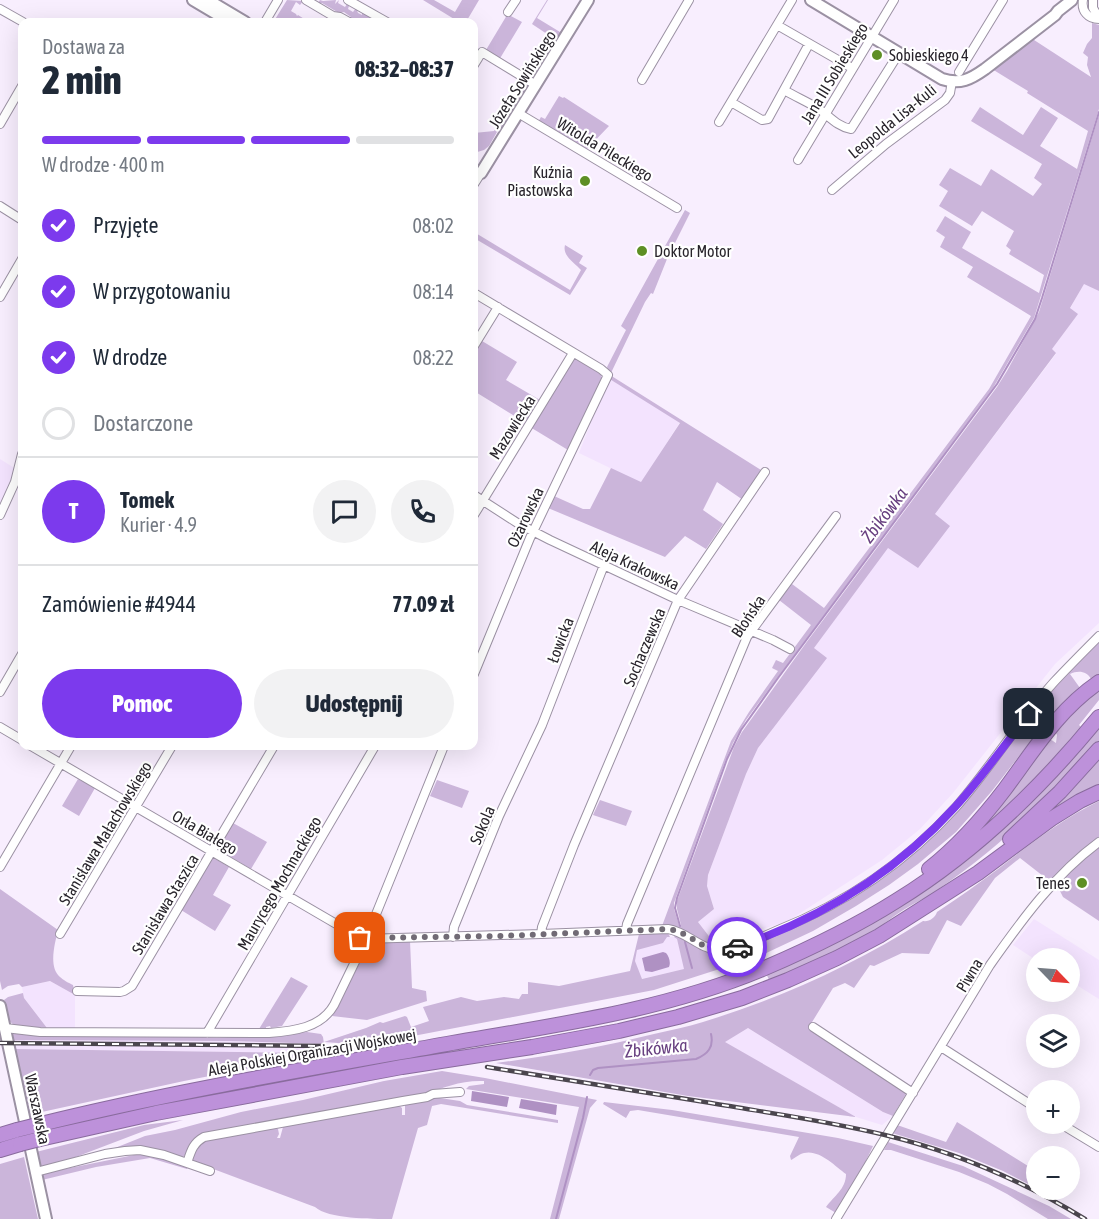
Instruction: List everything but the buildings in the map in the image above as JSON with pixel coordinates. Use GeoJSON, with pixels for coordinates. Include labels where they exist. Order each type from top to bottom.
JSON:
{"type":"FeatureCollection","features":[{"type":"Feature","properties":{"kind":"highway"},"geometry":{"type":"LineString","coordinates":[[826,939],[932,867],[962,840],[994,803],[1054,722],[1097,683]]}},
{"type":"Feature","properties":{"kind":"highway"},"geometry":{"type":"LineString","coordinates":[[826,939],[874,915],[960,856],[1001,822],[1042,782],[1099,717]]}},
{"type":"Feature","properties":{"kind":"highway"},"geometry":{"type":"LineString","coordinates":[[917,913],[1026,825],[1099,749]]}},
{"type":"Feature","properties":{"kind":"highway"},"geometry":{"type":"LineString","coordinates":[[917,913],[978,873],[1051,819],[1099,792]]}},
{"type":"Feature","properties":{"kind":"highway","name":"Aleja Polskiej Organizacji Wojskowej"},"geometry":{"type":"LineString","coordinates":[[0,1150],[156,1113],[402,1067],[619,1031],[710,1008],[777,985],[837,958],[917,913]]}},
{"type":"Feature","properties":{"kind":"highway","name":"Aleja Polskiej Organizacji Wojskowej"},"geometry":{"type":"LineString","coordinates":[[0,1135],[93,1111],[208,1087],[527,1031],[632,1010],[730,981],[826,939]]}},
{"type":"Feature","properties":{"kind":"street"},"geometry":{"type":"LineString","coordinates":[[193,0],[223,18]]}},
{"type":"Feature","properties":{"kind":"street"},"geometry":{"type":"LineString","coordinates":[[208,0],[238,18]]}},
{"type":"Feature","properties":{"kind":"street"},"geometry":{"type":"LineString","coordinates":[[267,18],[278,0]]}},
{"type":"Feature","properties":{"kind":"street"},"geometry":{"type":"LineString","coordinates":[[306,0],[333,16],[342,18]]}},
{"type":"Feature","properties":{"kind":"street"},"geometry":{"type":"LineString","coordinates":[[348,0],[380,18]]}},
{"type":"Feature","properties":{"kind":"street"},"geometry":{"type":"LineString","coordinates":[[507,12],[516,0]]}},
{"type":"Feature","properties":{"kind":"street","name":"Józefa Sowińskiego"},"geometry":{"type":"LineString","coordinates":[[478,167],[518,113],[588,0]]}},
{"type":"Feature","properties":{"kind":"street"},"geometry":{"type":"LineString","coordinates":[[642,80],[689,0]]}},
{"type":"Feature","properties":{"kind":"street"},"geometry":{"type":"LineString","coordinates":[[719,122],[792,0]]}},
{"type":"Feature","properties":{"kind":"street"},"geometry":{"type":"LineString","coordinates":[[811,0],[942,79],[956,77],[1003,0]]}},
{"type":"Feature","properties":{"kind":"street","name":"Jana III Sobieskiego"},"geometry":{"type":"LineString","coordinates":[[798,160],[894,0]]}},
{"type":"Feature","properties":{"kind":"street","name":"Leopolda Lisa-Kuli"},"geometry":{"type":"LineString","coordinates":[[832,190],[862,163],[944,101],[956,77],[963,81],[975,76],[1072,0]]}},
{"type":"Feature","properties":{"kind":"street"},"geometry":{"type":"LineString","coordinates":[[1082,0],[1086,14],[1091,18],[1099,19]]}},
{"type":"Feature","properties":{"kind":"street","name":"Leopolda Lisa-Kuli"},"geometry":{"type":"LineString","coordinates":[[1055,15],[1067,11],[1082,0]]}},
{"type":"Feature","properties":{"kind":"street"},"geometry":{"type":"LineString","coordinates":[[1094,0],[1093,8],[1099,19]]}},
{"type":"Feature","properties":{"kind":"street"},"geometry":{"type":"LineString","coordinates":[[0,9],[18,19]]}},
{"type":"Feature","properties":{"kind":"street"},"geometry":{"type":"LineString","coordinates":[[777,25],[852,68]]}},
{"type":"Feature","properties":{"kind":"street"},"geometry":{"type":"LineString","coordinates":[[731,102],[765,120],[810,44]]}},
{"type":"Feature","properties":{"kind":"street"},"geometry":{"type":"LineString","coordinates":[[478,58],[482,52],[536,84]]}},
{"type":"Feature","properties":{"kind":"street"},"geometry":{"type":"LineString","coordinates":[[784,90],[821,110],[845,128],[851,129],[899,53]]}},
{"type":"Feature","properties":{"kind":"street"},"geometry":{"type":"LineString","coordinates":[[0,124],[18,93]]}},
{"type":"Feature","properties":{"kind":"street","name":"Witolda Pileckiego"},"geometry":{"type":"LineString","coordinates":[[518,113],[677,208]]}},
{"type":"Feature","properties":{"kind":"street"},"geometry":{"type":"LineString","coordinates":[[0,206],[18,217]]}},
{"type":"Feature","properties":{"kind":"street"},"geometry":{"type":"LineString","coordinates":[[0,297],[18,266]]}},
{"type":"Feature","properties":{"kind":"street"},"geometry":{"type":"LineString","coordinates":[[478,295],[573,352]]}},
{"type":"Feature","properties":{"kind":"street"},"geometry":{"type":"LineString","coordinates":[[478,340],[498,307]]}},
{"type":"Feature","properties":{"kind":"street","name":"Ożarowska"},"geometry":{"type":"LineString","coordinates":[[478,664],[533,531],[608,375],[573,352]]}},
{"type":"Feature","properties":{"kind":"street","name":"Mazowiecka"},"geometry":{"type":"LineString","coordinates":[[478,508],[573,352]]}},
{"type":"Feature","properties":{"kind":"street"},"geometry":{"type":"LineString","coordinates":[[0,515],[18,470]]}},
{"type":"Feature","properties":{"kind":"street","name":"Sochaczewska"},"geometry":{"type":"LineString","coordinates":[[541,934],[574,845],[678,600],[765,472]]}},
{"type":"Feature","properties":{"kind":"street","name":"Aleja Krakowska"},"geometry":{"type":"LineString","coordinates":[[478,497],[533,531],[678,600],[790,649]]}},
{"type":"Feature","properties":{"kind":"street","name":"Błońska"},"geometry":{"type":"LineString","coordinates":[[627,930],[627,924],[747,638],[836,516]]}},
{"type":"Feature","properties":{"kind":"street","name":"Łowicka"},"geometry":{"type":"LineString","coordinates":[[542,725],[604,565]]}},
{"type":"Feature","properties":{"kind":"street"},"geometry":{"type":"LineString","coordinates":[[366,939],[666,929],[682,933],[711,949],[719,950],[728,949],[808,919],[878,876],[919,843],[955,807],[1054,682],[1099,636]]}},
{"type":"Feature","properties":{"kind":"street"},"geometry":{"type":"LineString","coordinates":[[0,692],[18,661]]}},
{"type":"Feature","properties":{"kind":"street","name":"Sokola"},"geometry":{"type":"LineString","coordinates":[[453,937],[454,927],[495,827],[542,725]]}},
{"type":"Feature","properties":{"kind":"street"},"geometry":{"type":"LineString","coordinates":[[0,727],[18,738]]}},
{"type":"Feature","properties":{"kind":"street","name":"Orła Białego"},"geometry":{"type":"LineString","coordinates":[[39,750],[358,937],[366,939]]}},
{"type":"Feature","properties":{"kind":"street"},"geometry":{"type":"LineString","coordinates":[[0,867],[69,750]]}},
{"type":"Feature","properties":{"kind":"street","name":"Stanisława Małachowskiego"},"geometry":{"type":"LineString","coordinates":[[60,934],[170,750]]}},
{"type":"Feature","properties":{"kind":"street","name":"Stanisława Staszica"},"geometry":{"type":"LineString","coordinates":[[77,991],[120,992],[129,989],[272,750]]}},
{"type":"Feature","properties":{"kind":"street","name":"Maurycego Mochnackiego"},"geometry":{"type":"LineString","coordinates":[[207,1033],[373,750]]}},
{"type":"Feature","properties":{"kind":"street"},"geometry":{"type":"LineString","coordinates":[[5,1028],[40,1032],[269,1033],[305,1027],[323,1019],[330,1013],[366,939],[442,750]]}},
{"type":"Feature","properties":{"kind":"street","name":"Piwna"},"geometry":{"type":"LineString","coordinates":[[836,1219],[990,965],[1015,929],[1048,890],[1099,842]]}},
{"type":"Feature","properties":{"kind":"street","name":"Warszawska"},"geometry":{"type":"LineString","coordinates":[[0,1006],[46,1219]]}},
{"type":"Feature","properties":{"kind":"street"},"geometry":{"type":"LineString","coordinates":[[813,1027],[913,1093]]}},
{"type":"Feature","properties":{"kind":"street"},"geometry":{"type":"LineString","coordinates":[[941,1047],[1026,1102]]}},
{"type":"Feature","properties":{"kind":"street"},"geometry":{"type":"LineString","coordinates":[[187,1163],[192,1148],[198,1140],[204,1137],[427,1097],[433,1094],[460,1092]]}},
{"type":"Feature","properties":{"kind":"street"},"geometry":{"type":"LineString","coordinates":[[1078,1134],[1099,1147]]}},
{"type":"Feature","properties":{"kind":"street"},"geometry":{"type":"LineString","coordinates":[[36,1172],[125,1151],[140,1150],[164,1155],[210,1171]]}},
{"type":"Feature","properties":{"kind":"shaded area"},"geometry":{"type":"Polygon","coordinates":[[[287,0],[303,1],[300,5],[296,2],[291,11],[303,18],[276,18],[287,0]]]}},
{"type":"Feature","properties":{"kind":"shaded area"},"geometry":{"type":"Polygon","coordinates":[[[320,0],[336,0],[335,4],[339,0],[338,3],[345,7],[347,4],[348,9],[353,12],[356,8],[358,13],[362,15],[362,12],[372,18],[349,18],[351,17],[344,12],[339,13],[322,3],[317,4],[320,0]]]}},
{"type":"Feature","properties":{"kind":"shaded area"},"geometry":{"type":"Polygon","coordinates":[[[423,0],[434,0],[455,12],[462,0],[479,0],[468,18],[452,18],[423,0]]]}},
{"type":"Feature","properties":{"kind":"shaded area"},"geometry":{"type":"Polygon","coordinates":[[[547,0],[537,18],[560,32],[563,28],[565,29],[544,57],[541,56],[532,79],[529,75],[550,40],[547,34],[532,24],[547,0]]]}},
{"type":"Feature","properties":{"kind":"shaded area"},"geometry":{"type":"Polygon","coordinates":[[[507,15],[522,22],[499,60],[486,50],[507,15]]]}},
{"type":"Feature","properties":{"kind":"shaded area"},"geometry":{"type":"Polygon","coordinates":[[[1092,23],[1099,25],[1099,109],[1034,318],[993,388],[746,720],[725,762],[674,903],[679,925],[681,925],[677,901],[734,747],[742,732],[997,387],[1039,312],[1099,115],[1099,291],[1084,284],[1070,308],[1078,314],[1052,349],[1056,353],[935,514],[950,526],[918,568],[888,548],[814,648],[827,658],[758,748],[708,875],[707,886],[714,909],[698,922],[715,944],[711,945],[678,928],[662,926],[731,741],[778,671],[772,668],[776,660],[783,663],[811,625],[779,600],[792,584],[824,608],[989,389],[1031,316],[967,277],[973,267],[940,247],[945,237],[936,231],[945,216],[971,232],[962,248],[1039,293],[1044,275],[1009,254],[1011,250],[1006,246],[1014,231],[982,211],[972,226],[939,206],[948,191],[939,185],[950,168],[981,186],[991,169],[1033,196],[1042,184],[1034,178],[1042,164],[971,121],[980,107],[1023,135],[1041,107],[1058,118],[1040,146],[1077,169],[1088,131],[992,69],[1031,38],[1091,77],[1087,65],[1088,57],[1083,53],[1092,38],[1092,23]]]}},
{"type":"Feature","properties":{"kind":"shaded area"},"geometry":{"type":"Polygon","coordinates":[[[525,81],[529,84],[515,110],[489,146],[478,152],[478,133],[494,131],[525,81]]]}},
{"type":"Feature","properties":{"kind":"shaded area"},"geometry":{"type":"Polygon","coordinates":[[[559,96],[609,126],[586,150],[538,122],[541,117],[545,119],[559,96]]]}},
{"type":"Feature","properties":{"kind":"shaded area"},"geometry":{"type":"Polygon","coordinates":[[[685,210],[690,213],[667,259],[653,294],[651,293],[645,302],[610,375],[607,367],[626,330],[621,326],[685,210]]]}},
{"type":"Feature","properties":{"kind":"shaded area"},"geometry":{"type":"Polygon","coordinates":[[[478,234],[570,290],[581,270],[565,253],[565,245],[583,256],[579,263],[587,268],[570,295],[478,240],[478,234]]]}},
{"type":"Feature","properties":{"kind":"shaded area"},"geometry":{"type":"Polygon","coordinates":[[[1084,283],[1099,291],[1099,623],[1055,664],[953,793],[920,829],[882,860],[788,921],[715,944],[698,922],[714,909],[707,886],[708,875],[758,748],[826,658],[813,649],[888,547],[935,514],[1056,354],[1051,350],[1077,315],[1070,309],[1084,283]]]}},
{"type":"Feature","properties":{"kind":"shaded area"},"geometry":{"type":"Polygon","coordinates":[[[482,341],[517,362],[506,380],[540,400],[526,423],[478,393],[478,348],[482,341]]]}},
{"type":"Feature","properties":{"kind":"shaded area"},"geometry":{"type":"Polygon","coordinates":[[[576,357],[591,365],[602,377],[568,450],[530,427],[572,359],[576,357]]]}},
{"type":"Feature","properties":{"kind":"shaded area"},"geometry":{"type":"Polygon","coordinates":[[[610,375],[761,470],[743,500],[717,482],[703,510],[723,524],[706,549],[685,536],[665,557],[548,508],[554,496],[583,509],[590,509],[611,468],[641,482],[680,423],[608,378],[610,375]]]}},
{"type":"Feature","properties":{"kind":"shaded area"},"geometry":{"type":"Polygon","coordinates":[[[608,378],[680,422],[641,483],[579,453],[608,378]]]}},
{"type":"Feature","properties":{"kind":"shaded area"},"geometry":{"type":"Polygon","coordinates":[[[0,459],[16,469],[2,503],[0,502],[0,459]]]}},
{"type":"Feature","properties":{"kind":"shaded area"},"geometry":{"type":"Polygon","coordinates":[[[1099,642],[1099,674],[1091,679],[1082,672],[1070,674],[1080,688],[1047,720],[992,791],[956,832],[889,885],[813,931],[760,956],[654,990],[366,1045],[324,1042],[380,1022],[405,1016],[411,1027],[429,1021],[423,1007],[461,997],[477,1001],[504,997],[519,999],[522,994],[528,994],[528,982],[559,986],[630,971],[639,934],[668,933],[670,937],[667,937],[663,943],[637,950],[635,961],[642,979],[684,969],[677,939],[674,937],[676,934],[705,949],[724,954],[781,934],[841,905],[882,878],[913,852],[1042,700],[1099,642]]]}},
{"type":"Feature","properties":{"kind":"shaded area"},"geometry":{"type":"Polygon","coordinates":[[[1099,690],[1099,700],[1079,725],[1082,728],[1014,800],[969,841],[1047,737],[1056,743],[1055,731],[1085,700],[1099,690]]]}},
{"type":"Feature","properties":{"kind":"shaded area"},"geometry":{"type":"Polygon","coordinates":[[[1099,724],[1099,742],[1080,764],[1041,805],[976,862],[930,895],[868,934],[769,980],[766,973],[898,905],[1099,724]]]}},
{"type":"Feature","properties":{"kind":"shaded area"},"geometry":{"type":"Polygon","coordinates":[[[1099,761],[1099,788],[1043,818],[1069,793],[1099,761]]]}},
{"type":"Feature","properties":{"kind":"shaded area"},"geometry":{"type":"Polygon","coordinates":[[[78,779],[95,788],[79,816],[62,806],[78,779]]]}},
{"type":"Feature","properties":{"kind":"shaded area"},"geometry":{"type":"Polygon","coordinates":[[[437,780],[469,791],[462,808],[430,796],[437,780]]]}},
{"type":"Feature","properties":{"kind":"shaded area"},"geometry":{"type":"Polygon","coordinates":[[[600,800],[632,811],[626,826],[593,815],[600,800]]]}},
{"type":"Feature","properties":{"kind":"shaded area"},"geometry":{"type":"Polygon","coordinates":[[[1099,801],[1099,839],[1052,883],[1020,858],[995,878],[961,926],[947,920],[929,954],[902,953],[874,966],[870,965],[854,988],[845,983],[833,988],[809,1027],[907,1092],[893,1116],[748,1028],[725,1042],[856,1117],[688,1096],[496,1063],[595,1047],[685,1027],[732,1013],[789,991],[844,966],[923,921],[932,919],[937,912],[1047,832],[1099,801]]]}},
{"type":"Feature","properties":{"kind":"shaded area"},"geometry":{"type":"Polygon","coordinates":[[[233,823],[267,842],[251,869],[217,849],[233,823]]]}},
{"type":"Feature","properties":{"kind":"shaded area","name":"Tenes"},"geometry":{"type":"Polygon","coordinates":[[[1099,847],[1099,921],[1063,897],[1058,887],[1071,871],[1099,847]]]}},
{"type":"Feature","properties":{"kind":"shaded area"},"geometry":{"type":"Polygon","coordinates":[[[212,857],[229,867],[213,895],[231,905],[215,931],[181,910],[212,857]]]}},
{"type":"Feature","properties":{"kind":"shaded area"},"geometry":{"type":"Polygon","coordinates":[[[0,889],[58,930],[53,955],[54,967],[60,977],[73,985],[75,995],[50,981],[22,987],[19,984],[8,986],[2,990],[0,981],[0,889]]]}},
{"type":"Feature","properties":{"kind":"shaded area"},"geometry":{"type":"Polygon","coordinates":[[[1034,919],[1080,948],[1026,948],[1026,953],[1013,945],[1034,919]]]}},
{"type":"Feature","properties":{"kind":"shaded area"},"geometry":{"type":"Polygon","coordinates":[[[667,937],[677,939],[685,969],[641,979],[635,961],[637,949],[667,937]]]}},
{"type":"Feature","properties":{"kind":"shaded area"},"geometry":{"type":"Polygon","coordinates":[[[410,941],[412,988],[426,991],[427,1001],[367,1020],[332,1016],[370,943],[410,941]]]}},
{"type":"Feature","properties":{"kind":"shaded area"},"geometry":{"type":"Polygon","coordinates":[[[1080,948],[1099,960],[1099,999],[1080,987],[1080,948]]]}},
{"type":"Feature","properties":{"kind":"shaded area"},"geometry":{"type":"Polygon","coordinates":[[[663,952],[669,958],[669,967],[652,972],[645,971],[642,958],[663,952]]]}},
{"type":"Feature","properties":{"kind":"shaded area"},"geometry":{"type":"Polygon","coordinates":[[[291,977],[308,986],[282,1026],[259,1029],[291,977]]]}},
{"type":"Feature","properties":{"kind":"shaded area"},"geometry":{"type":"Polygon","coordinates":[[[50,981],[75,995],[75,1028],[47,1028],[24,998],[22,987],[50,981]]]}},
{"type":"Feature","properties":{"kind":"shaded area"},"geometry":{"type":"Polygon","coordinates":[[[23,993],[24,998],[47,1028],[14,1025],[8,1020],[4,1000],[23,993]]]}},
{"type":"Feature","properties":{"kind":"shaded area"},"geometry":{"type":"Polygon","coordinates":[[[748,1028],[893,1116],[882,1125],[856,1117],[724,1042],[748,1028]]]}},
{"type":"Feature","properties":{"kind":"shaded area"},"geometry":{"type":"Polygon","coordinates":[[[14,1032],[217,1038],[307,1032],[321,1034],[324,1044],[11,1040],[10,1036],[14,1032]]]}},
{"type":"Feature","properties":{"kind":"shaded area"},"geometry":{"type":"Polygon","coordinates":[[[11,1040],[324,1044],[323,1053],[14,1049],[11,1040]]]}},
{"type":"Feature","properties":{"kind":"shaded area"},"geometry":{"type":"Polygon","coordinates":[[[14,1049],[313,1053],[313,1056],[28,1115],[14,1049]]]}},
{"type":"Feature","properties":{"kind":"shaded area"},"geometry":{"type":"Polygon","coordinates":[[[442,1071],[597,1100],[590,1108],[559,1219],[550,1219],[579,1107],[466,1089],[469,1086],[484,1084],[484,1081],[460,1083],[423,1096],[195,1139],[183,1157],[154,1149],[133,1148],[100,1154],[145,1136],[241,1112],[442,1071]]]}},
{"type":"Feature","properties":{"kind":"shaded area"},"geometry":{"type":"Polygon","coordinates":[[[472,1091],[509,1097],[507,1107],[471,1101],[472,1091]]]}},
{"type":"Feature","properties":{"kind":"shaded area"},"geometry":{"type":"Polygon","coordinates":[[[433,1097],[558,1120],[558,1123],[441,1104],[432,1106],[427,1125],[418,1128],[392,1219],[350,1218],[330,1214],[192,1161],[196,1148],[206,1139],[274,1127],[278,1129],[277,1138],[280,1138],[286,1124],[398,1105],[402,1108],[402,1115],[405,1115],[405,1104],[433,1097]]]}},
{"type":"Feature","properties":{"kind":"shaded area"},"geometry":{"type":"Polygon","coordinates":[[[521,1099],[557,1105],[556,1115],[519,1108],[521,1099]]]}},
{"type":"Feature","properties":{"kind":"shaded area"},"geometry":{"type":"Polygon","coordinates":[[[604,1102],[672,1110],[873,1146],[836,1213],[826,1207],[842,1188],[846,1174],[815,1153],[804,1153],[791,1160],[790,1156],[799,1137],[638,1110],[630,1111],[626,1118],[603,1104],[604,1102]]]}},
{"type":"Feature","properties":{"kind":"shaded area"},"geometry":{"type":"Polygon","coordinates":[[[183,1120],[144,1131],[45,1167],[41,1166],[36,1152],[144,1125],[183,1120]]]}},
{"type":"Feature","properties":{"kind":"shaded area"},"geometry":{"type":"Polygon","coordinates":[[[957,1122],[1026,1165],[1026,1183],[959,1153],[892,1133],[896,1125],[946,1142],[957,1122]]]}},
{"type":"Feature","properties":{"kind":"shaded area"},"geometry":{"type":"Polygon","coordinates":[[[888,1142],[963,1166],[1026,1195],[1026,1200],[1036,1200],[1071,1219],[1048,1219],[988,1184],[959,1172],[891,1150],[884,1150],[888,1142]]]}},
{"type":"Feature","properties":{"kind":"shaded area"},"geometry":{"type":"Polygon","coordinates":[[[134,1155],[148,1155],[188,1166],[187,1169],[150,1158],[96,1167],[42,1180],[45,1173],[134,1155]]]}},
{"type":"Feature","properties":{"kind":"shaded area"},"geometry":{"type":"Polygon","coordinates":[[[24,1157],[38,1219],[0,1219],[0,1164],[24,1157]]]}},
{"type":"Feature","properties":{"kind":"waterway","name":"Żbikówka"},"geometry":{"type":"LineString","coordinates":[[680,926],[675,908],[677,898],[727,759],[741,730],[997,384],[1035,319],[1099,112]]}},
{"type":"Feature","properties":{"kind":"waterway","name":"Żbikówka"},"geometry":{"type":"LineString","coordinates":[[685,942],[692,968]]}},
{"type":"Feature","properties":{"kind":"waterway","name":"Żbikówka"},"geometry":{"type":"LineString","coordinates":[[590,1075],[598,1068],[696,1059],[709,1050],[712,1043],[711,1034]]}},
{"type":"Feature","properties":{"kind":"waterway","name":"Żbikówka"},"geometry":{"type":"LineString","coordinates":[[556,1219],[587,1097]]}},
{"type":"Feature","properties":{"kind":"railway"},"geometry":{"type":"LineString","coordinates":[[0,1043],[324,1046]]}},
{"type":"Feature","properties":{"kind":"railway"},"geometry":{"type":"LineString","coordinates":[[487,1067],[798,1118],[885,1135],[937,1150],[988,1169],[1037,1192],[1085,1219]]}},
{"type":"Feature","properties":{"kind":"way so far"},"geometry":{"type":"LineString","coordinates":[[360,938],[502,936],[668,929],[676,930],[711,949],[723,950],[737,947]]}},
{"type":"Feature","properties":{"kind":"place","name":"Sobieskiego 4"},"geometry":{"type":"Point","coordinates":[877,55]}},
{"type":"Feature","properties":{"kind":"place","name":"Kuźnia Piastowska"},"geometry":{"type":"Point","coordinates":[585,181]}},
{"type":"Feature","properties":{"kind":"place","name":"Doktor Motor"},"geometry":{"type":"Point","coordinates":[642,251]}},
{"type":"Feature","properties":{"kind":"place","name":"Tenes"},"geometry":{"type":"Point","coordinates":[1082,883]}},
{"type":"Feature","properties":{"kind":"route"},"geometry":{"type":"LineString","coordinates":[[737,947],[808,919],[878,876],[919,843],[955,807],[1029,714]]}}]}
